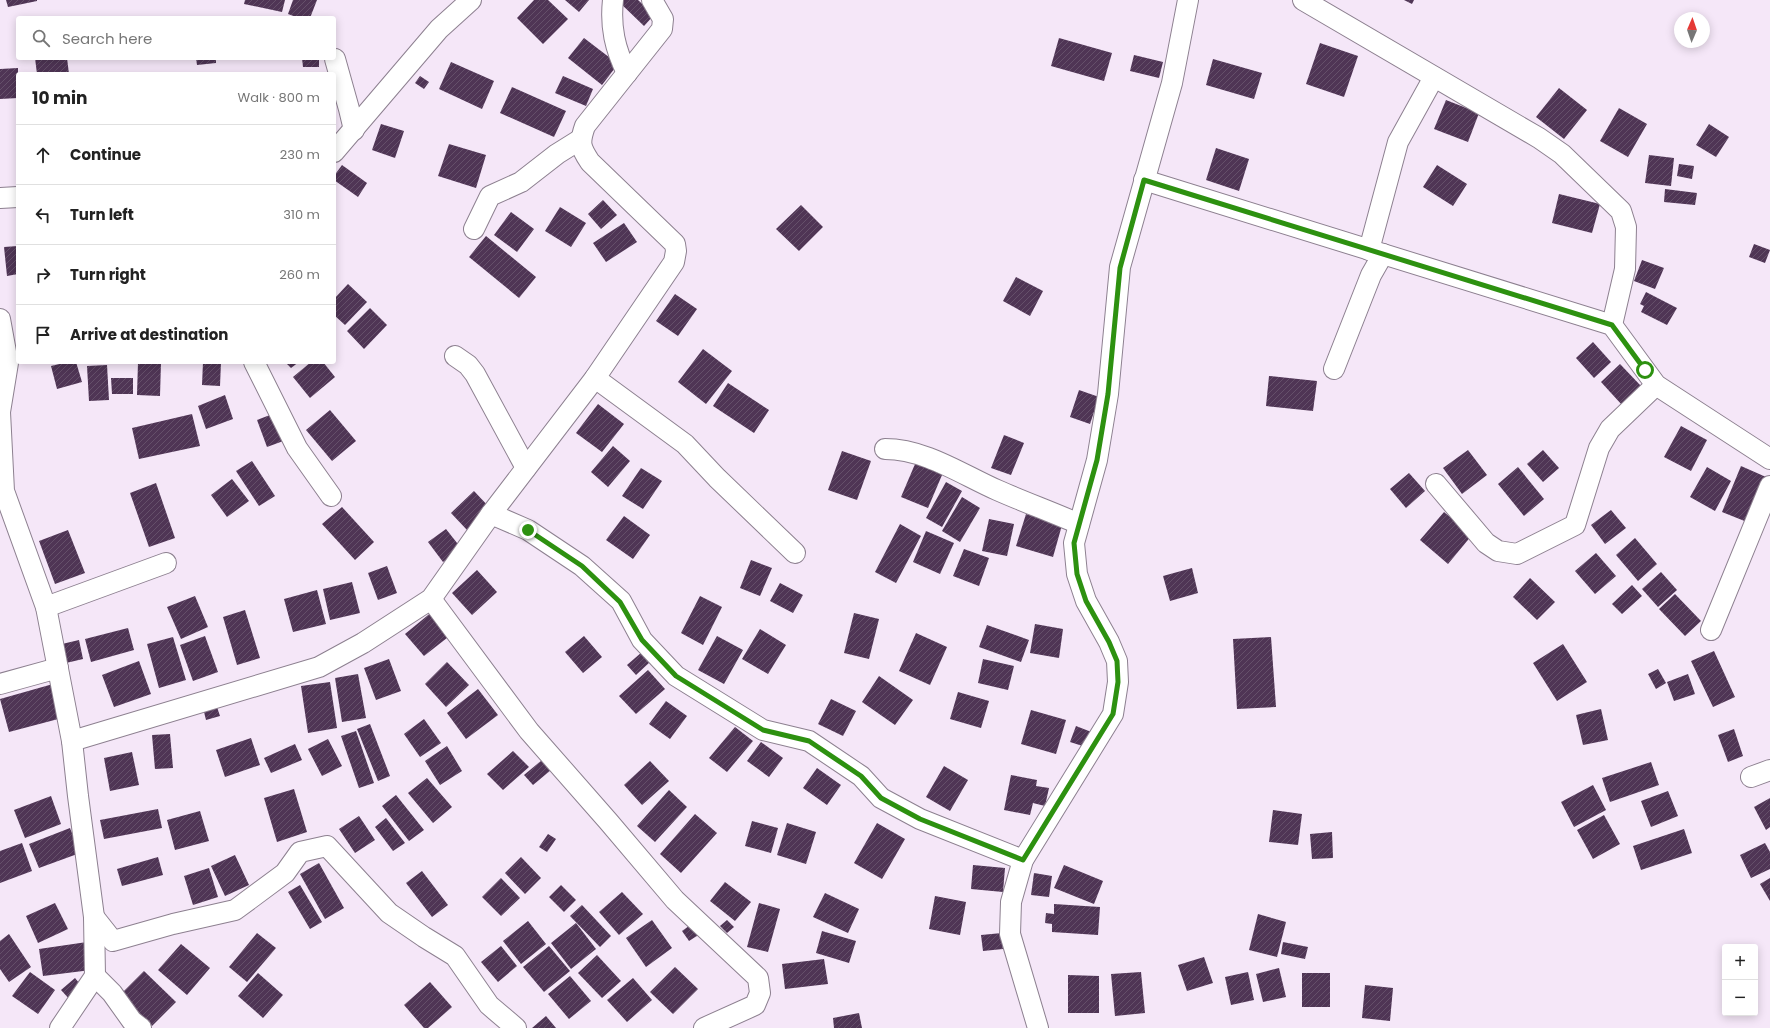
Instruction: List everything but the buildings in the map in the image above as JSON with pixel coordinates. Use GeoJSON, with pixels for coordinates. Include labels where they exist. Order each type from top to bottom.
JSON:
{"type":"FeatureCollection","features":[{"type":"Feature","properties":{"kind":"street"},"geometry":{"type":"LineString","coordinates":[[336,150],[439,29],[471,0]]}},
{"type":"Feature","properties":{"kind":"street"},"geometry":{"type":"LineString","coordinates":[[613,0],[611,24],[618,54],[627,73]]}},
{"type":"Feature","properties":{"kind":"street"},"geometry":{"type":"LineString","coordinates":[[72,740],[319,667],[363,643],[431,599],[491,514],[595,378],[674,262],[676,252],[675,244],[590,162],[582,150],[581,139],[585,126],[662,29],[663,19],[652,0]]}},
{"type":"Feature","properties":{"kind":"street"},"geometry":{"type":"LineString","coordinates":[[1038,1028],[1010,934],[1012,902],[1023,860],[1113,714],[1118,682],[1117,661],[1109,642],[1086,601],[1077,574],[1074,543],[1097,460],[1108,394],[1120,268],[1172,83],[1188,0]]}},
{"type":"Feature","properties":{"kind":"street"},"geometry":{"type":"LineString","coordinates":[[1303,0],[1514,123],[1562,154],[1621,211],[1626,227],[1625,269],[1612,325]]}},
{"type":"Feature","properties":{"kind":"street"},"geometry":{"type":"LineString","coordinates":[[335,60],[350,109],[354,130]]}},
{"type":"Feature","properties":{"kind":"street"},"geometry":{"type":"LineString","coordinates":[[1334,369],[1371,275],[1398,142],[1434,77]]}},
{"type":"Feature","properties":{"kind":"street"},"geometry":{"type":"LineString","coordinates":[[474,229],[490,196],[521,182],[557,154],[581,139]]}},
{"type":"Feature","properties":{"kind":"street"},"geometry":{"type":"LineString","coordinates":[[1144,180],[1612,325],[1656,385],[1770,459]]}},
{"type":"Feature","properties":{"kind":"street"},"geometry":{"type":"LineString","coordinates":[[0,198],[16,197]]}},
{"type":"Feature","properties":{"kind":"street"},"geometry":{"type":"LineString","coordinates":[[0,319],[13,362],[0,412],[1,470],[4,491],[46,608],[72,740],[94,917],[95,976],[60,1028]]}},
{"type":"Feature","properties":{"kind":"street"},"geometry":{"type":"LineString","coordinates":[[455,356],[468,364],[475,374],[526,468]]}},
{"type":"Feature","properties":{"kind":"street"},"geometry":{"type":"LineString","coordinates":[[255,364],[298,448],[331,496]]}},
{"type":"Feature","properties":{"kind":"street"},"geometry":{"type":"LineString","coordinates":[[595,378],[685,444],[717,478],[794,553]]}},
{"type":"Feature","properties":{"kind":"street"},"geometry":{"type":"LineString","coordinates":[[1436,484],[1486,543],[1498,551],[1517,554],[1575,524],[1599,448],[1610,429],[1656,385]]}},
{"type":"Feature","properties":{"kind":"street"},"geometry":{"type":"LineString","coordinates":[[885,449],[900,449],[954,468],[996,489],[1080,524]]}},
{"type":"Feature","properties":{"kind":"street"},"geometry":{"type":"LineString","coordinates":[[1711,630],[1770,486]]}},
{"type":"Feature","properties":{"kind":"street"},"geometry":{"type":"LineString","coordinates":[[491,514],[528,530],[582,566],[620,602],[642,640],[676,676],[763,730],[809,741],[861,776],[881,798],[920,819],[1023,860]]}},
{"type":"Feature","properties":{"kind":"street"},"geometry":{"type":"LineString","coordinates":[[46,608],[166,563]]}},
{"type":"Feature","properties":{"kind":"street"},"geometry":{"type":"LineString","coordinates":[[431,599],[529,732],[675,900],[758,978],[760,993],[755,1005],[704,1028]]}},
{"type":"Feature","properties":{"kind":"street"},"geometry":{"type":"LineString","coordinates":[[0,684],[58,668]]}},
{"type":"Feature","properties":{"kind":"street"},"geometry":{"type":"LineString","coordinates":[[1750,777],[1770,770]]}},
{"type":"Feature","properties":{"kind":"street"},"geometry":{"type":"LineString","coordinates":[[94,917],[113,941],[173,924],[235,910],[286,874],[300,852],[326,846],[389,913],[455,956],[489,1005],[516,1028]]}},
{"type":"Feature","properties":{"kind":"street"},"geometry":{"type":"LineString","coordinates":[[95,976],[112,993],[132,1021],[141,1028]]}},
{"type":"Feature","properties":{"kind":"route"},"geometry":{"type":"LineString","coordinates":[[528,530],[582,566],[620,602],[642,640],[676,676],[763,730],[809,741],[861,776],[881,798],[920,819],[1023,860],[1113,714],[1118,682],[1117,661],[1109,642],[1086,601],[1077,574],[1074,543],[1097,460],[1108,394],[1120,268],[1144,180],[1612,325],[1645,370]]}}]}
